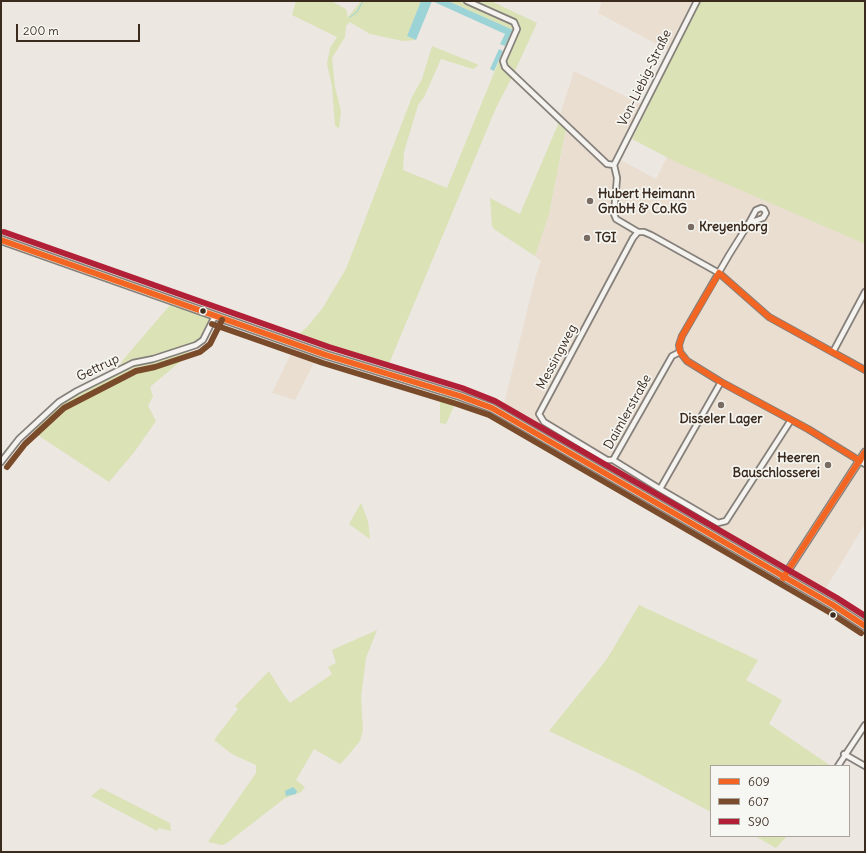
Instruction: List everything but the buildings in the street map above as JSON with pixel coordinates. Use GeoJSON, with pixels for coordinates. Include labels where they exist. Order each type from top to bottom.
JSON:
{"type":"FeatureCollection","features":[{"type":"Feature","properties":{"kind":"main road"},"geometry":{"type":"LineString","coordinates":[[1,240],[326,355],[453,394],[492,408],[519,422],[783,578],[838,608],[865,626]]}},
{"type":"Feature","properties":{"kind":"street"},"geometry":{"type":"LineString","coordinates":[[467,1],[514,22],[517,28],[503,61],[505,67],[606,164],[614,165],[617,178],[615,216],[618,221],[638,232],[644,232],[651,235],[719,273],[769,317],[865,370]]}},
{"type":"Feature","properties":{"kind":"street","name":"Von-Liebig-Straße"},"geometry":{"type":"LineString","coordinates":[[614,165],[697,1]]}},
{"type":"Feature","properties":{"kind":"street"},"geometry":{"type":"LineString","coordinates":[[749,222],[682,336],[679,345],[680,352],[687,361],[721,382],[791,420],[862,462]]}},
{"type":"Feature","properties":{"kind":"street","name":"Messingweg"},"geometry":{"type":"LineString","coordinates":[[614,460],[607,460],[544,422],[539,414],[633,238],[638,232]]}},
{"type":"Feature","properties":{"kind":"street"},"geometry":{"type":"LineString","coordinates":[[833,352],[865,292]]}},
{"type":"Feature","properties":{"kind":"street","name":"Gettrup"},"geometry":{"type":"LineString","coordinates":[[1,462],[19,439],[59,402],[77,391],[133,364],[196,346],[203,340],[215,316]]}},
{"type":"Feature","properties":{"kind":"street","name":"Daimlerstraße"},"geometry":{"type":"LineString","coordinates":[[680,352],[672,356],[614,460],[660,489],[718,523],[724,523],[791,420]]}},
{"type":"Feature","properties":{"kind":"street"},"geometry":{"type":"LineString","coordinates":[[660,489],[721,382]]}},
{"type":"Feature","properties":{"kind":"street"},"geometry":{"type":"LineString","coordinates":[[783,578],[862,462],[865,452]]}},
{"type":"Feature","properties":{"kind":"street"},"geometry":{"type":"LineString","coordinates":[[838,765],[844,754],[865,725]]}},
{"type":"Feature","properties":{"kind":"street"},"geometry":{"type":"LineString","coordinates":[[844,754],[865,766]]}},
{"type":"Feature","properties":{"kind":"shaded area"},"geometry":{"type":"Polygon","coordinates":[[[602,1],[692,1],[668,50],[598,13],[602,1]]]}},
{"type":"Feature","properties":{"kind":"shaded area"},"geometry":{"type":"Polygon","coordinates":[[[574,71],[641,104],[615,157],[656,179],[667,157],[865,244],[865,524],[824,591],[504,404],[536,275],[541,261],[535,256],[549,214],[567,126],[559,118],[574,71]]]}},
{"type":"Feature","properties":{"kind":"shaded area"},"geometry":{"type":"Polygon","coordinates":[[[294,347],[318,355],[295,400],[272,393],[294,347]]]}},
{"type":"Feature","properties":{"kind":"green space"},"geometry":{"type":"Polygon","coordinates":[[[296,1],[331,1],[346,9],[348,17],[361,1],[421,1],[407,36],[416,40],[403,41],[370,34],[350,22],[346,26],[345,37],[332,58],[335,87],[341,111],[339,129],[335,125],[332,86],[327,64],[330,48],[337,37],[292,15],[296,1]]]}},
{"type":"Feature","properties":{"kind":"green space"},"geometry":{"type":"Polygon","coordinates":[[[448,1],[463,1],[513,23],[515,29],[507,47],[505,46],[512,30],[448,1]]]}},
{"type":"Feature","properties":{"kind":"green space"},"geometry":{"type":"Polygon","coordinates":[[[471,1],[491,1],[537,23],[514,73],[505,61],[519,29],[516,21],[471,1]]]}},
{"type":"Feature","properties":{"kind":"green space"},"geometry":{"type":"Polygon","coordinates":[[[700,1],[865,1],[865,244],[676,162],[632,139],[700,1]]]}},
{"type":"Feature","properties":{"kind":"green space"},"geometry":{"type":"Polygon","coordinates":[[[432,46],[479,65],[473,69],[441,59],[424,97],[418,105],[404,152],[403,170],[447,188],[503,51],[505,51],[501,61],[512,77],[496,108],[388,366],[297,336],[308,326],[322,309],[346,269],[412,97],[422,79],[432,46]]]}},
{"type":"Feature","properties":{"kind":"green space"},"geometry":{"type":"Polygon","coordinates":[[[559,122],[566,129],[549,214],[535,256],[495,230],[492,226],[490,198],[520,214],[559,122]]]}},
{"type":"Feature","properties":{"kind":"green space"},"geometry":{"type":"Polygon","coordinates":[[[171,304],[210,319],[211,322],[199,342],[119,368],[122,361],[171,304]]]}},
{"type":"Feature","properties":{"kind":"green space"},"geometry":{"type":"Polygon","coordinates":[[[189,350],[188,355],[150,387],[153,396],[148,406],[156,421],[135,451],[109,482],[30,430],[67,398],[133,367],[189,350]]]}},
{"type":"Feature","properties":{"kind":"green space"},"geometry":{"type":"Polygon","coordinates":[[[443,395],[457,399],[446,424],[440,423],[440,399],[443,395]]]}},
{"type":"Feature","properties":{"kind":"green space"},"geometry":{"type":"Polygon","coordinates":[[[361,503],[368,521],[370,539],[349,524],[361,503]]]}},
{"type":"Feature","properties":{"kind":"green space"},"geometry":{"type":"Polygon","coordinates":[[[639,605],[758,660],[746,680],[782,700],[769,724],[830,765],[710,765],[710,811],[636,772],[549,731],[607,659],[639,605]]]}},
{"type":"Feature","properties":{"kind":"green space"},"geometry":{"type":"Polygon","coordinates":[[[377,630],[366,658],[361,698],[363,730],[360,741],[340,764],[314,749],[296,780],[305,787],[301,792],[285,798],[227,843],[222,845],[208,842],[256,773],[256,765],[232,754],[214,740],[238,709],[235,706],[269,671],[290,703],[332,674],[328,667],[336,663],[332,650],[377,630]]]}},
{"type":"Feature","properties":{"kind":"green space"},"geometry":{"type":"Polygon","coordinates":[[[101,788],[170,823],[171,831],[159,828],[157,831],[91,796],[101,788]]]}},
{"type":"Feature","properties":{"kind":"green space"},"geometry":{"type":"Polygon","coordinates":[[[757,837],[786,837],[776,848],[757,837]]]}},
{"type":"Feature","properties":{"kind":"water"},"geometry":{"type":"Polygon","coordinates":[[[421,1],[432,1],[416,40],[407,36],[421,1]]]}},
{"type":"Feature","properties":{"kind":"water"},"geometry":{"type":"Polygon","coordinates":[[[432,1],[448,1],[513,30],[505,46],[500,44],[505,34],[432,1]]]}},
{"type":"Feature","properties":{"kind":"water"},"geometry":{"type":"Polygon","coordinates":[[[499,49],[503,51],[494,71],[490,69],[499,49]]]}},
{"type":"Feature","properties":{"kind":"water"},"geometry":{"type":"Polygon","coordinates":[[[293,787],[297,791],[296,794],[286,796],[285,791],[293,787]]]}},
{"type":"Feature","properties":{"kind":"waterway"},"geometry":{"type":"LineString","coordinates":[[350,17],[357,12],[363,1]]}},
{"type":"Feature","properties":{"kind":"transit line","name":"S90"},"geometry":{"type":"LineString","coordinates":[[4,232],[329,347],[462,388],[495,401],[837,598],[865,616]]}},
{"type":"Feature","properties":{"kind":"transit line","name":"609"},"geometry":{"type":"LineString","coordinates":[[1,240],[326,355],[460,396],[492,408],[833,605],[865,626]]}},
{"type":"Feature","properties":{"kind":"transit line","name":"609"},"geometry":{"type":"LineString","coordinates":[[719,273],[682,336],[679,345],[680,352],[687,361],[721,382],[808,429],[860,461]]}},
{"type":"Feature","properties":{"kind":"transit line","name":"609"},"geometry":{"type":"LineString","coordinates":[[719,273],[769,317],[865,370]]}},
{"type":"Feature","properties":{"kind":"transit line","name":"607"},"geometry":{"type":"LineString","coordinates":[[7,467],[25,444],[64,408],[136,371],[155,367],[200,352],[210,344],[222,320]]}},
{"type":"Feature","properties":{"kind":"transit line","name":"607"},"geometry":{"type":"LineString","coordinates":[[212,324],[323,363],[489,415],[829,612],[861,633]]}},
{"type":"Feature","properties":{"kind":"transit line","name":"609"},"geometry":{"type":"LineString","coordinates":[[783,578],[865,452]]}},
{"type":"Feature","properties":{"kind":"place","name":"Hubert Heimann GmbH & Co.KG"},"geometry":{"type":"Point","coordinates":[590,201]}},
{"type":"Feature","properties":{"kind":"place","name":"Kreyenborg"},"geometry":{"type":"Point","coordinates":[691,227]}},
{"type":"Feature","properties":{"kind":"place","name":"TGI"},"geometry":{"type":"Point","coordinates":[587,238]}},
{"type":"Feature","properties":{"kind":"place","name":"Disseler Lager"},"geometry":{"type":"Point","coordinates":[721,405]}},
{"type":"Feature","properties":{"kind":"place","name":"Heeren Bauschlosserei"},"geometry":{"type":"Point","coordinates":[828,465]}}]}
